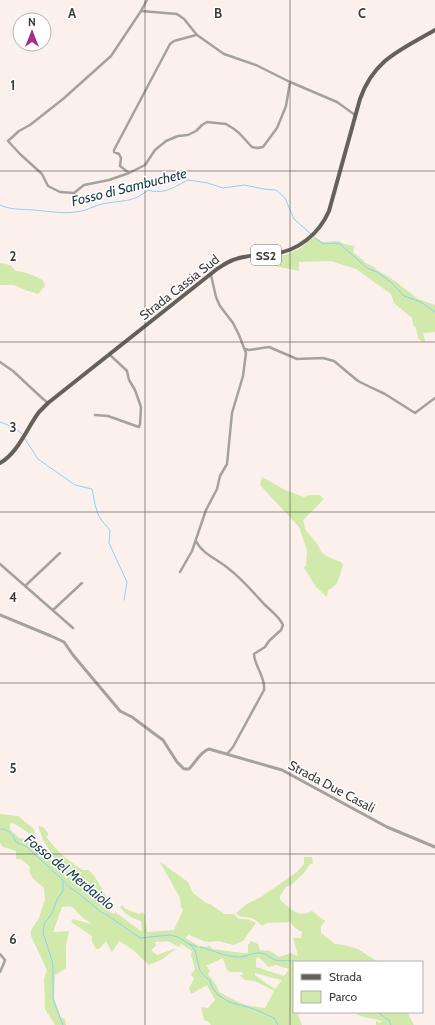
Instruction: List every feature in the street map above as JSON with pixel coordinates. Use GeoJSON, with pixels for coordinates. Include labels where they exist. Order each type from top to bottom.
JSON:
{"type":"FeatureCollection","features":[{"type":"Feature","properties":{"kind":"main road","name":"Strada Cassia Sud"},"geometry":{"type":"LineString","coordinates":[[0,462],[9,456],[39,412],[48,403],[210,274],[234,259],[288,251],[312,236],[323,223],[329,211],[360,99],[366,84],[380,65],[394,54],[435,30]]}},
{"type":"Feature","properties":{"kind":"street"},"geometry":{"type":"LineString","coordinates":[[147,0],[111,56],[63,99],[30,125],[19,131],[8,141],[42,174],[48,186],[60,192],[74,193],[84,185],[109,180],[129,173],[145,165],[155,150],[166,141],[178,136],[188,135],[196,131],[207,122],[226,124],[234,129],[252,147],[263,147],[277,128],[280,121],[286,106],[290,82]]}},
{"type":"Feature","properties":{"kind":"street"},"geometry":{"type":"LineString","coordinates":[[141,11],[176,14],[184,19],[197,35],[224,54],[256,65],[290,82],[337,102],[356,115]]}},
{"type":"Feature","properties":{"kind":"street"},"geometry":{"type":"LineString","coordinates":[[129,173],[120,166],[121,158],[119,154],[114,152],[114,150],[170,44],[174,41],[197,35]]}},
{"type":"Feature","properties":{"kind":"street"},"geometry":{"type":"LineString","coordinates":[[180,572],[191,555],[206,510],[217,489],[220,476],[227,464],[232,413],[243,376],[246,353],[233,323],[220,306],[210,274]]}},
{"type":"Feature","properties":{"kind":"street"},"geometry":{"type":"LineString","coordinates":[[245,349],[249,350],[269,347],[297,359],[329,359],[334,361],[358,381],[385,394],[415,413],[435,398]]}},
{"type":"Feature","properties":{"kind":"street"},"geometry":{"type":"LineString","coordinates":[[95,415],[108,416],[139,427],[140,424],[141,407],[135,390],[129,380],[128,374],[124,368],[109,354]]}},
{"type":"Feature","properties":{"kind":"street"},"geometry":{"type":"LineString","coordinates":[[0,362],[13,371],[48,403]]}},
{"type":"Feature","properties":{"kind":"street"},"geometry":{"type":"LineString","coordinates":[[196,541],[199,546],[213,558],[229,568],[246,584],[275,614],[283,625],[281,630],[265,647],[254,654],[254,658],[265,686],[264,690],[233,747],[227,754]]}},
{"type":"Feature","properties":{"kind":"street"},"geometry":{"type":"LineString","coordinates":[[25,586],[60,553]]}},
{"type":"Feature","properties":{"kind":"street"},"geometry":{"type":"LineString","coordinates":[[0,564],[73,628]]}},
{"type":"Feature","properties":{"kind":"street"},"geometry":{"type":"LineString","coordinates":[[53,610],[82,583]]}},
{"type":"Feature","properties":{"kind":"street","name":"Strada Due Casali"},"geometry":{"type":"LineString","coordinates":[[0,615],[64,642],[120,711],[148,727],[160,737],[177,762],[184,769],[189,769],[205,750],[209,749],[282,770],[387,827],[435,846]]}},
{"type":"Feature","properties":{"kind":"street"},"geometry":{"type":"LineString","coordinates":[[0,954],[5,960],[0,972]]}},
{"type":"Feature","properties":{"kind":"green space"},"geometry":{"type":"Polygon","coordinates":[[[314,237],[322,242],[338,241],[355,246],[353,252],[364,262],[395,281],[418,299],[435,305],[435,332],[423,333],[425,341],[423,342],[418,338],[412,318],[394,303],[391,294],[356,269],[331,261],[299,262],[299,271],[275,266],[269,260],[271,256],[285,255],[299,249],[314,237]]]}},
{"type":"Feature","properties":{"kind":"green space"},"geometry":{"type":"Polygon","coordinates":[[[0,263],[10,265],[16,271],[37,277],[42,280],[45,286],[38,294],[14,285],[0,285],[0,263]]]}},
{"type":"Feature","properties":{"kind":"green space"},"geometry":{"type":"Polygon","coordinates":[[[262,477],[285,490],[304,497],[309,495],[319,495],[324,499],[303,520],[305,529],[318,545],[321,552],[328,557],[341,562],[343,565],[337,583],[328,590],[327,597],[316,587],[304,568],[306,565],[307,550],[299,527],[260,485],[262,477]]]}},
{"type":"Feature","properties":{"kind":"green space"},"geometry":{"type":"Polygon","coordinates":[[[0,814],[18,816],[34,829],[35,834],[33,836],[15,824],[10,823],[10,829],[19,838],[27,839],[34,850],[54,861],[53,855],[43,840],[38,826],[43,827],[48,833],[48,836],[46,836],[58,851],[82,870],[89,870],[95,877],[109,901],[105,907],[107,910],[114,914],[115,912],[141,931],[141,921],[129,916],[120,907],[122,905],[126,909],[139,914],[142,912],[145,915],[147,932],[174,930],[183,910],[181,907],[180,898],[161,862],[188,882],[193,893],[206,903],[210,904],[224,914],[234,914],[239,919],[256,923],[243,941],[233,945],[219,941],[206,942],[189,935],[185,938],[199,946],[207,947],[209,945],[213,949],[243,953],[248,953],[248,945],[251,941],[258,944],[260,950],[270,951],[279,957],[291,953],[298,956],[293,938],[301,938],[302,932],[295,928],[290,922],[267,923],[262,926],[254,919],[249,917],[241,917],[236,913],[247,904],[261,897],[297,872],[304,864],[304,857],[312,857],[313,863],[309,865],[305,872],[291,885],[286,887],[280,896],[280,900],[294,912],[302,914],[312,911],[325,921],[321,926],[321,933],[335,944],[358,949],[376,961],[293,961],[293,1013],[299,1013],[298,1015],[302,1025],[211,1025],[209,1022],[204,1020],[201,1007],[208,1008],[215,1000],[207,985],[191,994],[189,988],[194,979],[191,974],[195,969],[191,955],[192,951],[181,944],[179,947],[168,941],[155,942],[156,946],[151,950],[157,955],[177,948],[161,960],[149,965],[133,950],[119,941],[112,952],[106,941],[99,949],[96,949],[92,942],[92,936],[71,922],[73,919],[91,924],[74,908],[62,907],[53,932],[69,931],[66,946],[66,968],[55,975],[54,998],[61,1018],[65,1019],[66,1025],[55,1025],[45,1009],[44,979],[47,970],[31,936],[31,930],[39,918],[45,899],[44,888],[30,874],[30,867],[21,859],[16,859],[16,851],[3,847],[0,843],[0,814]],[[258,957],[256,959],[256,967],[284,976],[289,969],[276,965],[268,967],[258,957]],[[223,958],[206,965],[210,971],[208,974],[219,992],[246,1005],[265,1008],[274,991],[255,981],[245,980],[239,975],[242,975],[243,972],[230,972],[227,970],[223,958]],[[255,973],[255,975],[275,989],[281,981],[281,980],[255,973]]]}},
{"type":"Feature","properties":{"kind":"green space"},"geometry":{"type":"Polygon","coordinates":[[[354,1013],[408,1013],[414,1025],[376,1025],[376,1021],[380,1023],[382,1021],[354,1013]]]}},
{"type":"Feature","properties":{"kind":"waterway","name":"Fosso di Sambuchete"},"geometry":{"type":"LineString","coordinates":[[0,205],[16,209],[71,213],[104,204],[134,199],[148,190],[159,192],[164,191],[188,180],[208,183],[223,188],[244,185],[276,190],[285,198],[294,219],[311,234]]}},
{"type":"Feature","properties":{"kind":"waterway","name":"Fosso di Sambuchete"},"geometry":{"type":"LineString","coordinates":[[314,237],[324,244],[340,244],[367,268],[377,272],[392,283],[404,296],[421,302],[435,312]]}},
{"type":"Feature","properties":{"kind":"waterway"},"geometry":{"type":"LineString","coordinates":[[0,422],[15,428],[22,434]]}},
{"type":"Feature","properties":{"kind":"waterway"},"geometry":{"type":"LineString","coordinates":[[25,439],[38,459],[75,485],[92,489],[98,514],[110,530],[109,543],[127,582],[124,600]]}},
{"type":"Feature","properties":{"kind":"waterway","name":"Fosso del Merdaiolo"},"geometry":{"type":"LineString","coordinates":[[0,829],[6,830],[10,833],[16,842],[27,847],[69,887],[101,912],[140,938],[170,935],[178,937],[189,944],[195,950],[200,971],[210,981],[212,987],[218,995],[229,1002],[254,1009],[274,1018],[278,1025]]}},
{"type":"Feature","properties":{"kind":"waterway"},"geometry":{"type":"LineString","coordinates":[[63,881],[63,891],[58,898],[52,913],[44,924],[43,933],[52,960],[53,999],[63,1025]]}},
{"type":"Feature","properties":{"kind":"waterway","name":"Fosso del Merdaiolo"},"geometry":{"type":"LineString","coordinates":[[190,944],[197,947]]}},
{"type":"Feature","properties":{"kind":"waterway"},"geometry":{"type":"LineString","coordinates":[[200,947],[232,956],[242,957],[260,953],[265,954],[275,960],[293,962]]}},
{"type":"Feature","properties":{"kind":"waterway"},"geometry":{"type":"LineString","coordinates":[[378,1013],[389,1020],[391,1025]]}}]}
